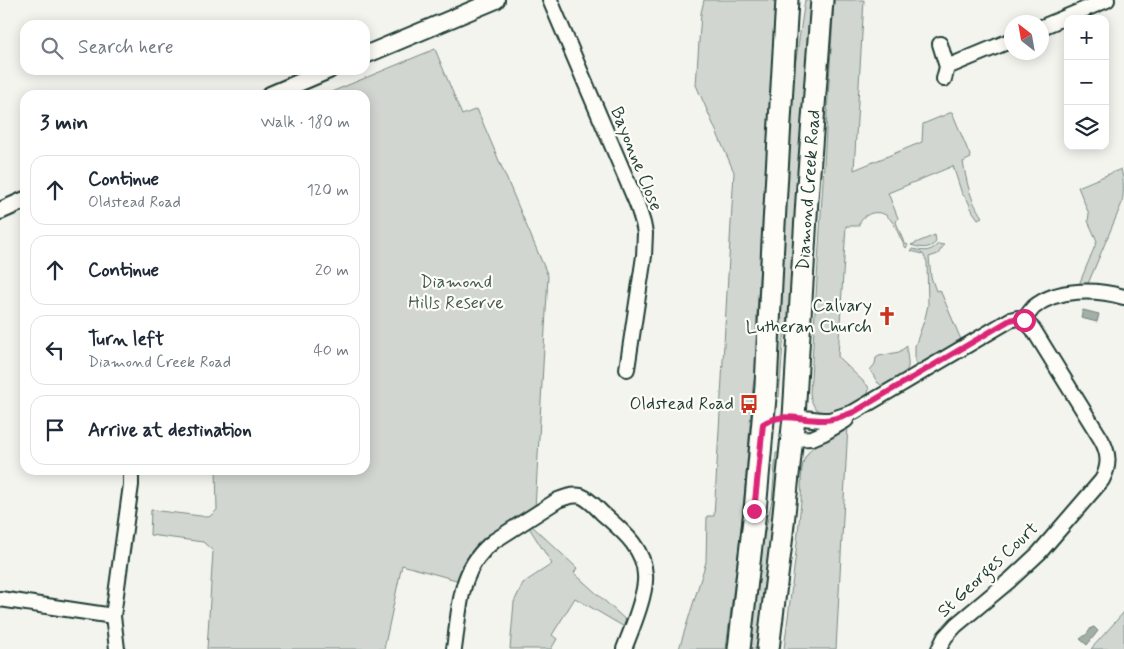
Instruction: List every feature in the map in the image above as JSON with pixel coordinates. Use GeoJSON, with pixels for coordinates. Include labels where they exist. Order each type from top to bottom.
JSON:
{"type":"FeatureCollection","features":[{"type":"Feature","properties":{"kind":"main road","name":"Diamond Creek Road"},"geometry":{"type":"LineString","coordinates":[[738,649],[752,540],[763,424],[787,0]]}},
{"type":"Feature","properties":{"kind":"main road","name":"Diamond Creek Road"},"geometry":{"type":"LineString","coordinates":[[768,649],[794,418],[807,199],[822,0]]}},
{"type":"Feature","properties":{"kind":"main road"},"geometry":{"type":"LineString","coordinates":[[792,439],[772,436],[763,424],[779,417],[794,418]]}},
{"type":"Feature","properties":{"kind":"street"},"geometry":{"type":"LineString","coordinates":[[370,53],[496,0]]}},
{"type":"Feature","properties":{"kind":"street","name":"Bayonne Close"},"geometry":{"type":"LineString","coordinates":[[550,0],[637,204],[643,223],[645,238],[644,256],[626,369]]}},
{"type":"Feature","properties":{"kind":"street"},"geometry":{"type":"LineString","coordinates":[[1049,24],[1107,0]]}},
{"type":"Feature","properties":{"kind":"street"},"geometry":{"type":"LineString","coordinates":[[940,44],[945,73],[1004,44]]}},
{"type":"Feature","properties":{"kind":"street"},"geometry":{"type":"LineString","coordinates":[[282,90],[317,75]]}},
{"type":"Feature","properties":{"kind":"street"},"geometry":{"type":"LineString","coordinates":[[0,211],[20,202]]}},
{"type":"Feature","properties":{"kind":"street"},"geometry":{"type":"LineString","coordinates":[[792,439],[812,438],[824,433],[854,412],[1010,320],[1018,318],[1024,320],[1031,310],[1050,298],[1081,291],[1094,291],[1124,297]]}},
{"type":"Feature","properties":{"kind":"street","name":"St Georges Court"},"geometry":{"type":"LineString","coordinates":[[938,649],[945,637],[956,625],[1025,567],[1038,553],[1102,480],[1107,467],[1107,452],[1101,438],[1033,329],[1024,320]]}},
{"type":"Feature","properties":{"kind":"street"},"geometry":{"type":"LineString","coordinates":[[794,418],[830,420],[854,412]]}},
{"type":"Feature","properties":{"kind":"street"},"geometry":{"type":"LineString","coordinates":[[117,649],[113,616],[131,475]]}},
{"type":"Feature","properties":{"kind":"street"},"geometry":{"type":"LineString","coordinates":[[454,649],[463,588],[475,560],[494,541],[558,500],[575,495],[585,498],[626,535],[636,547],[642,560],[645,573],[644,591],[624,649]]}},
{"type":"Feature","properties":{"kind":"street"},"geometry":{"type":"LineString","coordinates":[[0,599],[113,616]]}},
{"type":"Feature","properties":{"kind":"green space"},"geometry":{"type":"Polygon","coordinates":[[[704,0],[776,0],[757,314],[757,367],[753,386],[741,531],[726,649],[679,649],[706,562],[707,516],[714,516],[734,172],[696,85],[701,13],[704,0]]]}},
{"type":"Feature","properties":{"kind":"green space"},"geometry":{"type":"Polygon","coordinates":[[[805,0],[811,0],[790,309],[783,344],[779,397],[773,397],[793,79],[805,0]]]}},
{"type":"Feature","properties":{"kind":"green space"},"geometry":{"type":"Polygon","coordinates":[[[834,0],[864,0],[854,170],[922,142],[923,124],[952,112],[971,158],[963,162],[972,198],[982,217],[978,219],[967,199],[962,194],[953,166],[888,193],[898,218],[896,222],[904,243],[908,245],[906,248],[894,224],[885,215],[872,213],[867,215],[858,226],[846,226],[838,356],[868,386],[869,391],[866,397],[853,405],[833,413],[826,413],[816,409],[810,394],[834,0]]]}},
{"type":"Feature","properties":{"kind":"green space","name":"Diamond Hills Reserve"},"geometry":{"type":"Polygon","coordinates":[[[435,49],[462,115],[477,109],[548,276],[535,509],[460,581],[402,565],[384,649],[207,649],[213,551],[203,542],[150,535],[151,510],[209,517],[217,510],[216,475],[370,475],[370,90],[336,90],[435,49]]]}},
{"type":"Feature","properties":{"kind":"green space"},"geometry":{"type":"Polygon","coordinates":[[[1121,169],[1123,177],[1122,203],[1087,286],[1078,287],[1097,241],[1088,221],[1089,214],[1078,187],[1121,169]]]}},
{"type":"Feature","properties":{"kind":"green space"},"geometry":{"type":"Polygon","coordinates":[[[935,235],[936,242],[933,245],[921,247],[911,245],[935,235]]]}},
{"type":"Feature","properties":{"kind":"green space"},"geometry":{"type":"Polygon","coordinates":[[[938,244],[944,245],[938,254],[929,257],[931,277],[936,291],[940,290],[962,342],[920,365],[915,362],[915,346],[928,305],[927,262],[923,254],[911,251],[912,249],[929,250],[938,244]]]}},
{"type":"Feature","properties":{"kind":"green space"},"geometry":{"type":"Polygon","coordinates":[[[907,346],[907,370],[883,386],[878,383],[870,370],[875,364],[876,358],[899,352],[907,346]]]}},
{"type":"Feature","properties":{"kind":"green space"},"geometry":{"type":"Polygon","coordinates":[[[848,425],[836,649],[784,649],[798,538],[804,461],[814,446],[848,425]]]}},
{"type":"Feature","properties":{"kind":"green space"},"geometry":{"type":"Polygon","coordinates":[[[776,453],[782,453],[760,649],[747,649],[757,568],[772,500],[776,453]]]}},
{"type":"Feature","properties":{"kind":"green space"},"geometry":{"type":"Polygon","coordinates":[[[530,524],[577,568],[574,573],[629,623],[626,628],[575,598],[552,635],[557,639],[551,649],[510,649],[514,602],[523,583],[552,564],[528,526],[530,524]]]}},
{"type":"Feature","properties":{"kind":"green space"},"geometry":{"type":"Polygon","coordinates":[[[1124,612],[1124,649],[1091,649],[1124,612]]]}},
{"type":"Feature","properties":{"kind":"shaded area"},"geometry":{"type":"Polygon","coordinates":[[[1083,310],[1099,314],[1097,322],[1081,318],[1083,310]]]}},
{"type":"Feature","properties":{"kind":"shaded area"},"geometry":{"type":"Polygon","coordinates":[[[1094,627],[1098,631],[1087,645],[1080,639],[1094,627]]]}},
{"type":"Feature","properties":{"kind":"place","name":"Calvary Lutheran Church"},"geometry":{"type":"Point","coordinates":[887,316]}},
{"type":"Feature","properties":{"kind":"place","name":"Oldstead Road"},"geometry":{"type":"Point","coordinates":[749,404]}},
{"type":"Feature","properties":{"kind":"route"},"geometry":{"type":"LineString","coordinates":[[754,511],[763,424],[779,417],[830,420],[854,412],[1010,320],[1018,318],[1024,320]]}}]}
